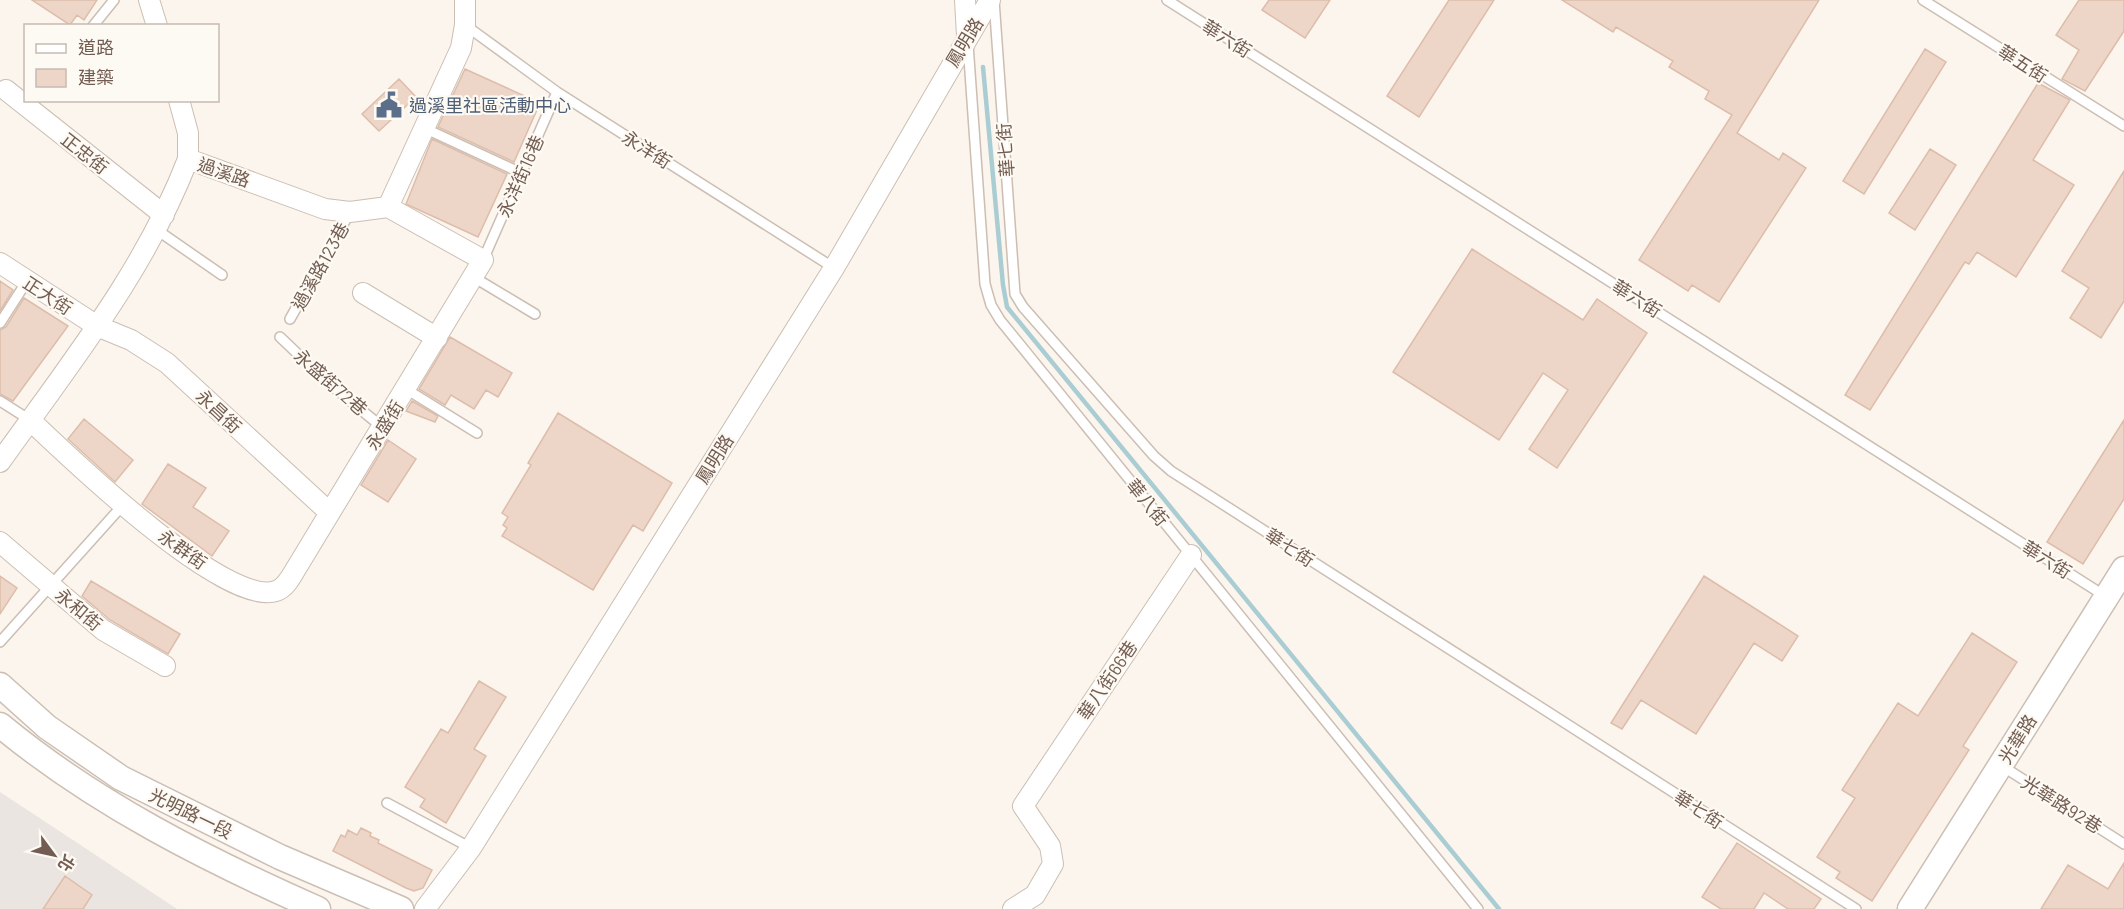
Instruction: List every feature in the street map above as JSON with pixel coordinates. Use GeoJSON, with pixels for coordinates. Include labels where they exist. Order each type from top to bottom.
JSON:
{"type":"FeatureCollection","features":[{"type":"Feature","properties":{"kind":"street"},"geometry":{"type":"LineString","coordinates":[[149,0],[156,24]]}},
{"type":"Feature","properties":{"kind":"street"},"geometry":{"type":"LineString","coordinates":[[465,0],[465,25],[460,48],[387,207],[479,269]]}},
{"type":"Feature","properties":{"kind":"street"},"geometry":{"type":"LineString","coordinates":[[965,0],[968,36]]}},
{"type":"Feature","properties":{"kind":"street","name":"鳳明路"},"geometry":{"type":"LineString","coordinates":[[425,909],[471,848],[834,268],[968,36],[992,0]]}},
{"type":"Feature","properties":{"kind":"street","name":"正忠街"},"geometry":{"type":"LineString","coordinates":[[6,90],[161,223]]}},
{"type":"Feature","properties":{"kind":"street"},"geometry":{"type":"LineString","coordinates":[[180,102],[188,133],[188,159]]}},
{"type":"Feature","properties":{"kind":"street","name":"過溪路"},"geometry":{"type":"LineString","coordinates":[[0,462],[97,326],[161,223],[188,159],[325,209],[350,213],[387,207]]}},
{"type":"Feature","properties":{"kind":"street","name":"正大街"},"geometry":{"type":"LineString","coordinates":[[0,263],[97,326]]}},
{"type":"Feature","properties":{"kind":"street","name":"永盛街"},"geometry":{"type":"LineString","coordinates":[[329,512],[479,269]]}},
{"type":"Feature","properties":{"kind":"street"},"geometry":{"type":"LineString","coordinates":[[363,293],[437,338]]}},
{"type":"Feature","properties":{"kind":"street","name":"永昌街"},"geometry":{"type":"LineString","coordinates":[[97,326],[131,340],[167,363],[329,512]]}},
{"type":"Feature","properties":{"kind":"street","name":"永群街"},"geometry":{"type":"LineString","coordinates":[[30,420],[122,506],[203,565],[236,583],[262,591],[276,591],[288,582],[329,512]]}},
{"type":"Feature","properties":{"kind":"street","name":"永和街"},"geometry":{"type":"LineString","coordinates":[[0,542],[103,630],[165,666]]}},
{"type":"Feature","properties":{"kind":"street","name":"華八街66巷"},"geometry":{"type":"LineString","coordinates":[[1013,909],[1035,895],[1053,864],[1050,846],[1023,806],[1191,555]]}},
{"type":"Feature","properties":{"kind":"street","name":"光華路"},"geometry":{"type":"LineString","coordinates":[[1910,909],[2124,569]]}},
{"type":"Feature","properties":{"kind":"street","name":"光明路一段"},"geometry":{"type":"LineString","coordinates":[[0,685],[47,727],[121,778],[280,857],[401,909]]}},
{"type":"Feature","properties":{"kind":"street","name":"光明路一段"},"geometry":{"type":"LineString","coordinates":[[0,725],[30,750],[104,801],[268,887],[318,909]]}},
{"type":"Feature","properties":{"kind":"lane"},"geometry":{"type":"LineString","coordinates":[[95,24],[114,0]]}},
{"type":"Feature","properties":{"kind":"lane","name":"華七街"},"geometry":{"type":"LineString","coordinates":[[992,0],[1014,294],[1154,456],[1171,471],[1856,909]]}},
{"type":"Feature","properties":{"kind":"lane","name":"華六街"},"geometry":{"type":"LineString","coordinates":[[1167,0],[2106,597]]}},
{"type":"Feature","properties":{"kind":"lane","name":"華五街"},"geometry":{"type":"LineString","coordinates":[[1923,0],[2124,126]]}},
{"type":"Feature","properties":{"kind":"lane","name":"永洋街"},"geometry":{"type":"LineString","coordinates":[[465,25],[557,92],[834,268]]}},
{"type":"Feature","properties":{"kind":"lane","name":"華八街"},"geometry":{"type":"LineString","coordinates":[[968,36],[985,284],[991,305],[1000,320],[1478,909]]}},
{"type":"Feature","properties":{"kind":"lane","name":"永洋街16巷"},"geometry":{"type":"LineString","coordinates":[[479,269],[557,92]]}},
{"type":"Feature","properties":{"kind":"lane"},"geometry":{"type":"LineString","coordinates":[[424,128],[521,173]]}},
{"type":"Feature","properties":{"kind":"lane","name":"過溪路123巷"},"geometry":{"type":"LineString","coordinates":[[290,319],[350,213]]}},
{"type":"Feature","properties":{"kind":"lane"},"geometry":{"type":"LineString","coordinates":[[161,223],[222,275]]}},
{"type":"Feature","properties":{"kind":"lane"},"geometry":{"type":"LineString","coordinates":[[479,269],[535,314]]}},
{"type":"Feature","properties":{"kind":"lane"},"geometry":{"type":"LineString","coordinates":[[0,323],[27,281]]}},
{"type":"Feature","properties":{"kind":"lane","name":"永盛街72巷"},"geometry":{"type":"LineString","coordinates":[[280,337],[326,381],[382,427]]}},
{"type":"Feature","properties":{"kind":"lane"},"geometry":{"type":"LineString","coordinates":[[406,389],[477,433]]}},
{"type":"Feature","properties":{"kind":"lane"},"geometry":{"type":"LineString","coordinates":[[0,401],[30,420]]}},
{"type":"Feature","properties":{"kind":"lane"},"geometry":{"type":"LineString","coordinates":[[0,642],[49,584],[122,506]]}},
{"type":"Feature","properties":{"kind":"lane","name":"光華路92巷"},"geometry":{"type":"LineString","coordinates":[[2000,765],[2124,844]]}},
{"type":"Feature","properties":{"kind":"lane"},"geometry":{"type":"LineString","coordinates":[[387,804],[471,848]]}},
{"type":"Feature","properties":{"kind":"shaded area"},"geometry":{"type":"Polygon","coordinates":[[[0,792],[70,838],[177,909],[0,909],[0,792]]]}},
{"type":"Feature","properties":{"kind":"building"},"geometry":{"type":"Polygon","coordinates":[[[32,0],[97,0],[84,20],[77,15],[68,24],[32,0]]]}},
{"type":"Feature","properties":{"kind":"building"},"geometry":{"type":"Polygon","coordinates":[[[1269,0],[1330,0],[1305,38],[1262,10],[1269,0]]]}},
{"type":"Feature","properties":{"kind":"building"},"geometry":{"type":"Polygon","coordinates":[[[1449,0],[1494,0],[1419,117],[1387,96],[1449,0]]]}},
{"type":"Feature","properties":{"kind":"building"},"geometry":{"type":"Polygon","coordinates":[[[1562,0],[1819,0],[1737,133],[1779,160],[1783,153],[1806,168],[1719,302],[1692,285],[1688,291],[1639,260],[1732,115],[1705,99],[1709,91],[1669,67],[1673,61],[1616,27],[1613,32],[1562,0]]]}},
{"type":"Feature","properties":{"kind":"building"},"geometry":{"type":"Polygon","coordinates":[[[2079,0],[2124,0],[2124,31],[2085,91],[2062,79],[2079,50],[2056,35],[2079,0]]]}},
{"type":"Feature","properties":{"kind":"building"},"geometry":{"type":"Polygon","coordinates":[[[1925,49],[1946,62],[1864,194],[1843,181],[1925,49]]]}},
{"type":"Feature","properties":{"kind":"building"},"geometry":{"type":"Polygon","coordinates":[[[465,69],[540,103],[514,162],[438,127],[465,69]]]}},
{"type":"Feature","properties":{"kind":"building","name":"過溪里社區活動中心"},"geometry":{"type":"Polygon","coordinates":[[[399,79],[416,97],[379,131],[362,114],[399,79]]]}},
{"type":"Feature","properties":{"kind":"building"},"geometry":{"type":"Polygon","coordinates":[[[2038,83],[2070,100],[2033,160],[2074,185],[2016,277],[1977,252],[1969,264],[1965,262],[1870,410],[1845,395],[2038,83]]]}},
{"type":"Feature","properties":{"kind":"building"},"geometry":{"type":"Polygon","coordinates":[[[432,139],[507,174],[478,237],[406,204],[432,139]]]}},
{"type":"Feature","properties":{"kind":"building"},"geometry":{"type":"Polygon","coordinates":[[[1930,149],[1956,165],[1915,230],[1889,213],[1930,149]]]}},
{"type":"Feature","properties":{"kind":"building"},"geometry":{"type":"Polygon","coordinates":[[[2124,171],[2124,301],[2101,338],[2070,318],[2089,288],[2062,271],[2124,171]]]}},
{"type":"Feature","properties":{"kind":"building"},"geometry":{"type":"Polygon","coordinates":[[[1472,249],[1583,320],[1597,299],[1647,333],[1557,468],[1529,449],[1568,390],[1543,373],[1499,440],[1393,372],[1472,249]]]}},
{"type":"Feature","properties":{"kind":"building"},"geometry":{"type":"Polygon","coordinates":[[[0,281],[13,290],[0,311],[0,281]]]}},
{"type":"Feature","properties":{"kind":"building"},"geometry":{"type":"Polygon","coordinates":[[[24,298],[68,326],[13,401],[0,394],[0,330],[6,327],[24,298]]]}},
{"type":"Feature","properties":{"kind":"building"},"geometry":{"type":"Polygon","coordinates":[[[450,337],[512,373],[498,397],[486,390],[474,409],[451,395],[445,405],[419,389],[450,337]]]}},
{"type":"Feature","properties":{"kind":"building"},"geometry":{"type":"Polygon","coordinates":[[[412,401],[438,416],[435,422],[406,411],[412,401]]]}},
{"type":"Feature","properties":{"kind":"building"},"geometry":{"type":"Polygon","coordinates":[[[558,413],[672,483],[643,531],[633,525],[593,590],[502,536],[507,528],[503,525],[508,517],[502,513],[531,465],[528,463],[558,413]]]}},
{"type":"Feature","properties":{"kind":"building"},"geometry":{"type":"Polygon","coordinates":[[[84,419],[133,460],[115,482],[68,439],[84,419]]]}},
{"type":"Feature","properties":{"kind":"building"},"geometry":{"type":"Polygon","coordinates":[[[2124,420],[2124,499],[2083,564],[2047,542],[2124,420]]]}},
{"type":"Feature","properties":{"kind":"building"},"geometry":{"type":"Polygon","coordinates":[[[388,440],[416,459],[388,502],[361,485],[388,440]]]}},
{"type":"Feature","properties":{"kind":"building"},"geometry":{"type":"Polygon","coordinates":[[[168,464],[206,488],[193,507],[229,531],[212,556],[142,504],[168,464]]]}},
{"type":"Feature","properties":{"kind":"building"},"geometry":{"type":"Polygon","coordinates":[[[0,576],[17,588],[0,614],[0,576]]]}},
{"type":"Feature","properties":{"kind":"building"},"geometry":{"type":"Polygon","coordinates":[[[1704,576],[1798,636],[1782,661],[1754,643],[1696,734],[1641,700],[1622,729],[1611,723],[1704,576]]]}},
{"type":"Feature","properties":{"kind":"building"},"geometry":{"type":"Polygon","coordinates":[[[91,581],[180,634],[168,654],[110,620],[82,596],[91,581]]]}},
{"type":"Feature","properties":{"kind":"building"},"geometry":{"type":"Polygon","coordinates":[[[1972,633],[2017,662],[1963,746],[1969,750],[1872,901],[1836,878],[1840,872],[1817,857],[1855,798],[1842,790],[1898,703],[1918,716],[1972,633]]]}},
{"type":"Feature","properties":{"kind":"building"},"geometry":{"type":"Polygon","coordinates":[[[479,681],[506,697],[474,749],[486,756],[446,823],[420,807],[425,799],[405,787],[441,729],[448,733],[479,681]]]}},
{"type":"Feature","properties":{"kind":"building"},"geometry":{"type":"Polygon","coordinates":[[[361,828],[379,840],[378,843],[432,870],[423,888],[414,891],[406,888],[333,851],[341,835],[345,837],[348,830],[357,835],[361,828]]]}},
{"type":"Feature","properties":{"kind":"building"},"geometry":{"type":"Polygon","coordinates":[[[1737,843],[1821,899],[1814,909],[1788,909],[1764,893],[1754,909],[1721,909],[1702,897],[1737,843]]]}},
{"type":"Feature","properties":{"kind":"building"},"geometry":{"type":"Polygon","coordinates":[[[2124,863],[2124,909],[2041,909],[2068,865],[2108,889],[2124,863]]]}},
{"type":"Feature","properties":{"kind":"building"},"geometry":{"type":"Polygon","coordinates":[[[65,876],[92,895],[83,909],[43,909],[65,876]]]}},
{"type":"Feature","properties":{"kind":"waterway"},"geometry":{"type":"LineString","coordinates":[[983,67],[1007,307],[1499,909]]}},
{"type":"Feature","properties":{"kind":"place","name":"過溪里社區活動中心"},"geometry":{"type":"Point","coordinates":[389,105]}}]}
